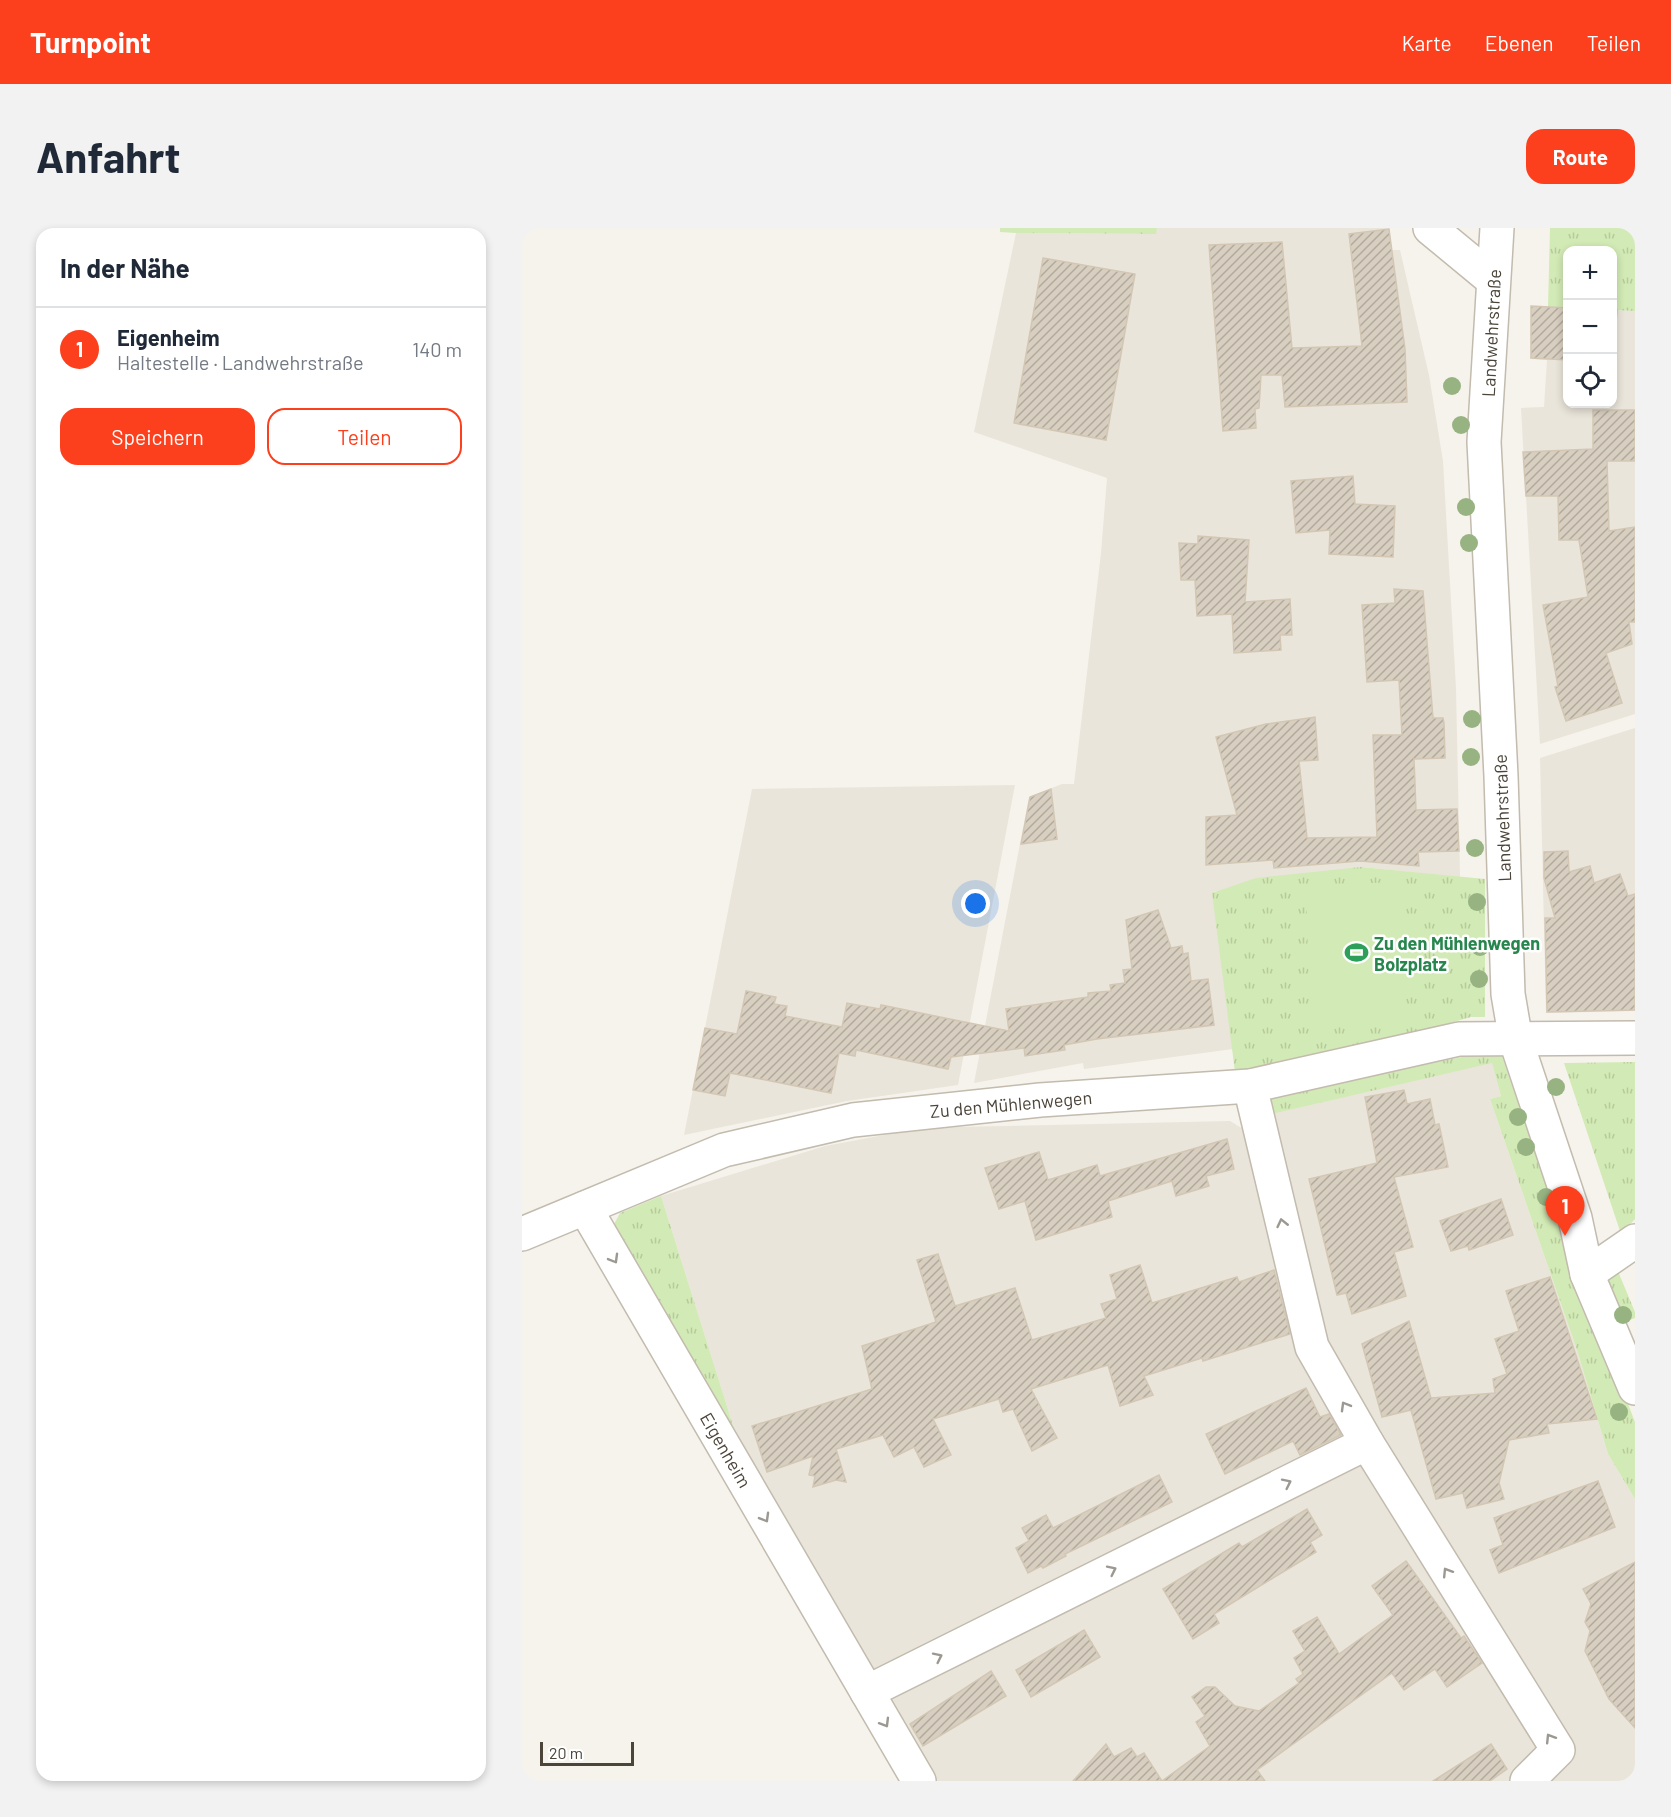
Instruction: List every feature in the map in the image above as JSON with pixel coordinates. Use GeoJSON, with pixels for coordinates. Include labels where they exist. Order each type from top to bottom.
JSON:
{"type":"FeatureCollection","features":[{"type":"Feature","properties":{"kind":"street"},"geometry":{"type":"LineString","coordinates":[[1430,228],[1493,280]]}},
{"type":"Feature","properties":{"kind":"street","name":"Landwehrstraße"},"geometry":{"type":"LineString","coordinates":[[1497,228],[1485,442],[1501,776],[1508,994],[1516,1041],[1575,1218],[1587,1274],[1635,1388]]}},
{"type":"Feature","properties":{"kind":"street","name":"Zu den Mühlenwegen"},"geometry":{"type":"LineString","coordinates":[[522,1234],[724,1150],[853,1120],[1040,1100],[1250,1086],[1459,1039],[1516,1041],[1635,1038]]}},
{"type":"Feature","properties":{"kind":"street"},"geometry":{"type":"LineString","coordinates":[[1250,1086],[1312,1347],[1367,1443],[1558,1750],[1527,1781]]}},
{"type":"Feature","properties":{"kind":"street","name":"Eigenheim"},"geometry":{"type":"LineString","coordinates":[[585,1208],[919,1781]]}},
{"type":"Feature","properties":{"kind":"street"},"geometry":{"type":"LineString","coordinates":[[1587,1274],[1635,1241]]}},
{"type":"Feature","properties":{"kind":"street"},"geometry":{"type":"LineString","coordinates":[[867,1692],[1367,1443]]}},
{"type":"Feature","properties":{"kind":"shaded area"},"geometry":{"type":"Polygon","coordinates":[[[1157,228],[1389,228],[1392,250],[1400,250],[1429,375],[1443,461],[1456,688],[1460,877],[1361,867],[1213,892],[1233,1049],[1084,1069],[1083,1063],[974,1083],[1029,797],[1062,784],[1074,784],[1101,553],[1107,478],[974,432],[1016,233],[1155,234],[1157,228]]]}},
{"type":"Feature","properties":{"kind":"shaded area"},"geometry":{"type":"Polygon","coordinates":[[[1531,306],[1563,308],[1563,408],[1617,408],[1617,310],[1635,311],[1635,714],[1540,744],[1521,408],[1544,407],[1547,360],[1530,359],[1531,306]]]}},
{"type":"Feature","properties":{"kind":"shaded area"},"geometry":{"type":"Polygon","coordinates":[[[1635,728],[1635,1011],[1546,1013],[1540,758],[1635,728]]]}},
{"type":"Feature","properties":{"kind":"shaded area"},"geometry":{"type":"Polygon","coordinates":[[[1015,785],[958,1085],[847,1101],[684,1135],[752,789],[1015,785]]]}},
{"type":"Feature","properties":{"kind":"shaded area"},"geometry":{"type":"Polygon","coordinates":[[[1492,1062],[1501,1096],[1490,1099],[1577,1350],[1608,1454],[1635,1499],[1635,1781],[1545,1781],[1575,1751],[1476,1597],[1323,1343],[1268,1115],[1492,1062]]]}},
{"type":"Feature","properties":{"kind":"shaded area"},"geometry":{"type":"Polygon","coordinates":[[[1230,1121],[1248,1132],[1346,1431],[1343,1443],[880,1672],[868,1667],[742,1454],[661,1196],[825,1146],[895,1133],[955,1127],[1230,1121]]]}},
{"type":"Feature","properties":{"kind":"shaded area"},"geometry":{"type":"Polygon","coordinates":[[[1354,1464],[1367,1468],[1540,1740],[1539,1755],[1512,1781],[934,1781],[889,1704],[892,1692],[1354,1464]]]}},
{"type":"Feature","properties":{"kind":"green space"},"geometry":{"type":"Polygon","coordinates":[[[1000,228],[1157,228],[1156,234],[1016,233],[1000,232],[1000,228]]]}},
{"type":"Feature","properties":{"kind":"green space"},"geometry":{"type":"Polygon","coordinates":[[[1550,228],[1635,228],[1635,311],[1617,310],[1617,246],[1563,246],[1563,308],[1548,307],[1550,228]]]}},
{"type":"Feature","properties":{"kind":"green space"},"geometry":{"type":"Polygon","coordinates":[[[1361,867],[1485,879],[1485,1017],[1471,1017],[1363,1048],[1235,1072],[1212,893],[1256,878],[1361,867]]]}},
{"type":"Feature","properties":{"kind":"green space","name":"Zu den Mühlenwegen Bolzplatz"},"geometry":{"type":"Polygon","coordinates":[[[1402,882],[1405,1022],[1310,1025],[1306,885],[1402,882]]]}},
{"type":"Feature","properties":{"kind":"green space"},"geometry":{"type":"Polygon","coordinates":[[[1491,1048],[1502,1056],[1567,1247],[1635,1422],[1635,1499],[1608,1454],[1577,1350],[1490,1099],[1501,1096],[1492,1063],[1268,1115],[1268,1096],[1477,1054],[1491,1048]]]}},
{"type":"Feature","properties":{"kind":"green space"},"geometry":{"type":"Polygon","coordinates":[[[1635,1062],[1635,1219],[1621,1234],[1564,1063],[1635,1062]]]}},
{"type":"Feature","properties":{"kind":"green space"},"geometry":{"type":"Polygon","coordinates":[[[661,1196],[742,1454],[613,1226],[620,1213],[661,1196]]]}},
{"type":"Feature","properties":{"kind":"green space"},"geometry":{"type":"Polygon","coordinates":[[[1617,1269],[1635,1312],[1635,1318],[1617,1325],[1607,1295],[1607,1288],[1611,1275],[1617,1269]]]}},
{"type":"Feature","properties":{"kind":"building"},"geometry":{"type":"Polygon","coordinates":[[[1389,229],[1405,349],[1407,402],[1285,407],[1282,375],[1261,375],[1259,408],[1255,409],[1256,428],[1223,431],[1209,245],[1282,242],[1292,348],[1362,346],[1349,234],[1389,229]]]}},
{"type":"Feature","properties":{"kind":"building"},"geometry":{"type":"Polygon","coordinates":[[[1043,258],[1135,274],[1106,440],[1014,423],[1043,258]]]}},
{"type":"Feature","properties":{"kind":"building"},"geometry":{"type":"Polygon","coordinates":[[[1531,306],[1563,308],[1563,360],[1531,358],[1531,306]]]}},
{"type":"Feature","properties":{"kind":"building"},"geometry":{"type":"Polygon","coordinates":[[[1593,410],[1635,410],[1635,461],[1607,461],[1609,531],[1635,527],[1635,622],[1629,622],[1632,644],[1606,653],[1622,703],[1566,721],[1555,687],[1558,686],[1543,605],[1588,597],[1579,540],[1559,540],[1558,496],[1526,496],[1523,452],[1593,449],[1593,410]]]}},
{"type":"Feature","properties":{"kind":"building"},"geometry":{"type":"Polygon","coordinates":[[[1353,476],[1355,504],[1395,506],[1393,557],[1329,554],[1330,530],[1296,533],[1291,481],[1353,476]]]}},
{"type":"Feature","properties":{"kind":"building"},"geometry":{"type":"Polygon","coordinates":[[[1198,536],[1249,540],[1245,602],[1290,599],[1292,635],[1280,635],[1281,650],[1234,653],[1232,614],[1197,616],[1195,580],[1181,580],[1179,543],[1198,544],[1198,536]]]}},
{"type":"Feature","properties":{"kind":"building"},"geometry":{"type":"Polygon","coordinates":[[[1394,589],[1423,591],[1433,718],[1443,718],[1444,723],[1445,758],[1414,759],[1416,810],[1457,809],[1459,851],[1418,852],[1419,866],[1360,861],[1274,868],[1273,860],[1206,865],[1206,817],[1237,815],[1216,737],[1266,724],[1315,717],[1318,760],[1299,761],[1307,838],[1377,837],[1373,735],[1402,735],[1399,680],[1367,682],[1362,605],[1395,603],[1394,589]]]}},
{"type":"Feature","properties":{"kind":"building"},"geometry":{"type":"Polygon","coordinates":[[[1051,789],[1057,839],[1021,844],[1030,797],[1051,789]]]}},
{"type":"Feature","properties":{"kind":"building"},"geometry":{"type":"Polygon","coordinates":[[[1568,851],[1569,872],[1590,866],[1594,883],[1620,874],[1628,896],[1635,894],[1635,1010],[1547,1012],[1545,918],[1555,918],[1544,878],[1544,852],[1568,851]]]}},
{"type":"Feature","properties":{"kind":"building"},"geometry":{"type":"Polygon","coordinates":[[[1158,910],[1171,948],[1182,946],[1183,954],[1188,953],[1191,981],[1208,979],[1214,1025],[1097,1039],[1064,1045],[1065,1050],[1025,1056],[1024,1048],[951,1057],[948,1069],[856,1050],[855,1056],[839,1053],[831,1093],[730,1073],[725,1096],[693,1090],[705,1028],[737,1034],[746,991],[776,997],[774,1004],[787,1006],[785,1016],[842,1027],[847,1003],[880,1009],[881,1005],[1009,1031],[1006,1009],[1088,997],[1088,993],[1111,991],[1110,985],[1125,983],[1123,970],[1132,969],[1126,920],[1158,910]]]}},
{"type":"Feature","properties":{"kind":"building"},"geometry":{"type":"Polygon","coordinates":[[[1404,1090],[1407,1104],[1430,1099],[1435,1125],[1439,1124],[1448,1167],[1394,1177],[1413,1247],[1394,1252],[1406,1296],[1352,1314],[1346,1293],[1337,1295],[1309,1179],[1377,1163],[1365,1097],[1404,1090]]]}},
{"type":"Feature","properties":{"kind":"building"},"geometry":{"type":"Polygon","coordinates":[[[1227,1139],[1234,1169],[1206,1176],[1209,1186],[1176,1196],[1172,1181],[1108,1201],[1112,1217],[1036,1240],[1025,1201],[999,1209],[985,1168],[1039,1152],[1048,1180],[1097,1165],[1100,1176],[1227,1139]]]}},
{"type":"Feature","properties":{"kind":"building"},"geometry":{"type":"Polygon","coordinates":[[[1501,1199],[1513,1235],[1469,1250],[1468,1246],[1451,1251],[1440,1221],[1501,1199]]]}},
{"type":"Feature","properties":{"kind":"building"},"geometry":{"type":"Polygon","coordinates":[[[938,1254],[955,1306],[1015,1288],[1032,1340],[1106,1318],[1101,1304],[1117,1299],[1110,1275],[1140,1265],[1152,1303],[1237,1277],[1239,1282],[1274,1270],[1290,1334],[1203,1361],[1202,1358],[1144,1376],[1153,1395],[1120,1406],[1108,1365],[1031,1389],[1057,1438],[1032,1451],[1013,1409],[1003,1412],[999,1399],[933,1419],[951,1455],[924,1467],[914,1447],[894,1457],[883,1435],[836,1449],[846,1482],[836,1480],[813,1487],[815,1476],[809,1475],[813,1456],[767,1472],[752,1426],[872,1389],[862,1346],[936,1322],[917,1260],[938,1254]]]}},
{"type":"Feature","properties":{"kind":"building"},"geometry":{"type":"Polygon","coordinates":[[[1550,1277],[1597,1419],[1547,1424],[1549,1433],[1509,1440],[1499,1483],[1504,1499],[1467,1508],[1463,1493],[1436,1499],[1411,1410],[1382,1417],[1362,1344],[1409,1321],[1431,1398],[1495,1393],[1493,1379],[1507,1374],[1495,1339],[1519,1331],[1506,1291],[1550,1277]]]}},
{"type":"Feature","properties":{"kind":"building"},"geometry":{"type":"Polygon","coordinates":[[[1306,1388],[1320,1417],[1329,1414],[1341,1435],[1300,1455],[1293,1441],[1225,1474],[1206,1434],[1306,1388]]]}},
{"type":"Feature","properties":{"kind":"building"},"geometry":{"type":"Polygon","coordinates":[[[1159,1475],[1172,1502],[1065,1554],[1066,1556],[1043,1568],[1041,1566],[1028,1573],[1016,1548],[1029,1541],[1022,1528],[1046,1515],[1053,1528],[1159,1475]]]}},
{"type":"Feature","properties":{"kind":"building"},"geometry":{"type":"Polygon","coordinates":[[[1598,1481],[1615,1527],[1499,1573],[1490,1550],[1503,1545],[1494,1518],[1598,1481]]]}},
{"type":"Feature","properties":{"kind":"building"},"geometry":{"type":"Polygon","coordinates":[[[1307,1509],[1322,1535],[1310,1542],[1316,1552],[1214,1614],[1219,1623],[1193,1639],[1163,1589],[1239,1543],[1242,1547],[1307,1509]]]}},
{"type":"Feature","properties":{"kind":"building"},"geometry":{"type":"Polygon","coordinates":[[[1406,1561],[1461,1638],[1464,1636],[1482,1663],[1447,1687],[1435,1669],[1404,1690],[1392,1673],[1257,1770],[1265,1781],[1162,1781],[1210,1746],[1196,1722],[1205,1716],[1192,1697],[1206,1687],[1215,1687],[1235,1706],[1259,1711],[1299,1683],[1296,1679],[1303,1674],[1294,1658],[1305,1651],[1293,1631],[1317,1617],[1339,1654],[1393,1615],[1372,1586],[1406,1561]]]}},
{"type":"Feature","properties":{"kind":"building"},"geometry":{"type":"Polygon","coordinates":[[[1635,1562],[1635,1728],[1609,1699],[1585,1651],[1590,1631],[1585,1622],[1591,1604],[1583,1589],[1635,1562]]]}},
{"type":"Feature","properties":{"kind":"building"},"geometry":{"type":"Polygon","coordinates":[[[1084,1630],[1100,1657],[1031,1697],[1016,1670],[1084,1630]]]}},
{"type":"Feature","properties":{"kind":"building"},"geometry":{"type":"Polygon","coordinates":[[[991,1671],[1006,1696],[923,1746],[910,1724],[991,1671]]]}},
{"type":"Feature","properties":{"kind":"building"},"geometry":{"type":"Polygon","coordinates":[[[1106,1744],[1114,1757],[1131,1748],[1137,1757],[1144,1753],[1162,1781],[1073,1781],[1106,1744]]]}},
{"type":"Feature","properties":{"kind":"building"},"geometry":{"type":"Polygon","coordinates":[[[1491,1744],[1507,1769],[1490,1781],[1433,1781],[1491,1744]]]}},
{"type":"Feature","properties":{"kind":"place","name":"Zu den Mühlenwegen Bolzplatz"},"geometry":{"type":"Point","coordinates":[1356,953]}},
{"type":"Feature","properties":{"kind":"place","name":"Eigenheim"},"geometry":{"type":"Point","coordinates":[1565,1236]}}]}
